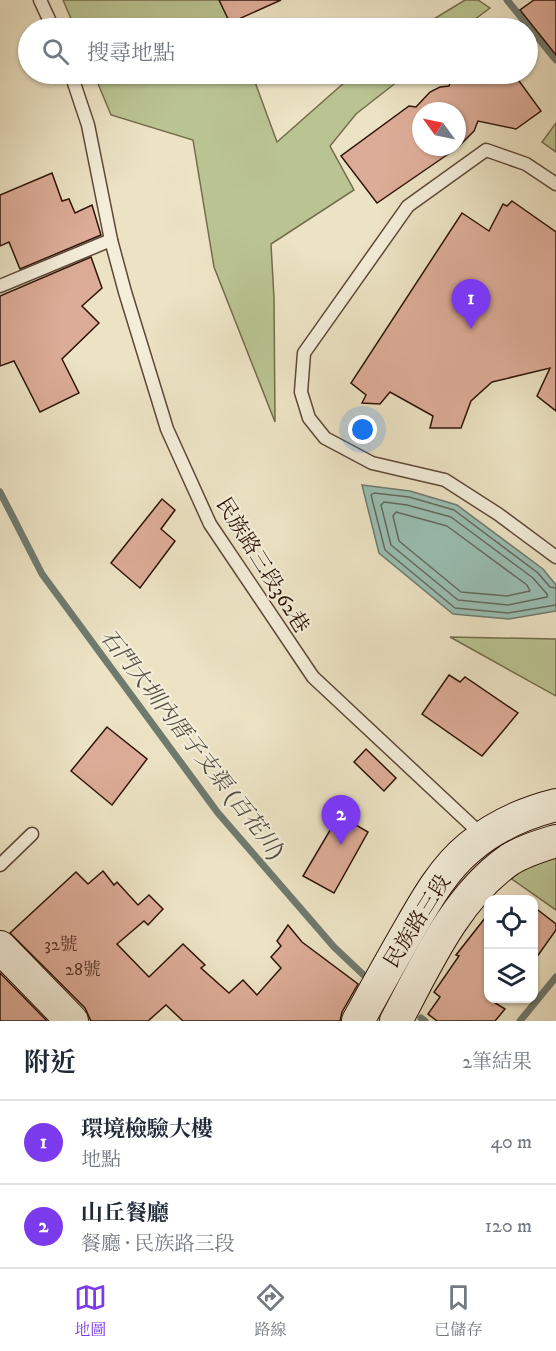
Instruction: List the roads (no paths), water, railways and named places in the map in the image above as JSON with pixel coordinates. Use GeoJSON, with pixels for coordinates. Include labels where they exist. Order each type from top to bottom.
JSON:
{"type":"FeatureCollection","features":[{"type":"Feature","properties":{"kind":"main road","name":"民族路三段"},"geometry":{"type":"LineString","coordinates":[[370,998],[429,896],[468,848],[520,815],[556,805]]}},
{"type":"Feature","properties":{"kind":"main road","name":"民族路三段"},"geometry":{"type":"LineString","coordinates":[[396,1021],[432,954],[459,912],[485,880],[510,859],[556,841]]}},
{"type":"Feature","properties":{"kind":"main road"},"geometry":{"type":"LineString","coordinates":[[0,947],[72,1021]]}},
{"type":"Feature","properties":{"kind":"lane"},"geometry":{"type":"LineString","coordinates":[[40,0],[48,18]]}},
{"type":"Feature","properties":{"kind":"lane","name":"民族路三段362巷"},"geometry":{"type":"LineString","coordinates":[[74,84],[88,125],[111,240],[167,429],[210,524],[314,677],[484,837]]}},
{"type":"Feature","properties":{"kind":"lane"},"geometry":{"type":"LineString","coordinates":[[556,184],[526,164],[486,150],[408,206],[304,353],[301,392],[309,418],[325,438],[372,463],[446,480],[498,514],[556,557]]}},
{"type":"Feature","properties":{"kind":"lane"},"geometry":{"type":"LineString","coordinates":[[0,286],[111,240]]}},
{"type":"Feature","properties":{"kind":"lane"},"geometry":{"type":"LineString","coordinates":[[0,865],[32,834]]}},
{"type":"Feature","properties":{"kind":"water"},"geometry":{"type":"Polygon","coordinates":[[[362,485],[410,491],[457,505],[543,569],[556,585],[556,611],[509,619],[453,614],[379,553],[362,485]]]}},
{"type":"Feature","properties":{"kind":"waterway"},"geometry":{"type":"LineString","coordinates":[[507,0],[522,18]]}},
{"type":"Feature","properties":{"kind":"waterway"},"geometry":{"type":"LineString","coordinates":[[538,38],[556,60]]}},
{"type":"Feature","properties":{"kind":"waterway","name":"石門大圳內厝子支渠 (百花川)"},"geometry":{"type":"LineString","coordinates":[[0,492],[42,574],[218,813],[334,947],[371,982]]}},
{"type":"Feature","properties":{"kind":"waterway"},"geometry":{"type":"LineString","coordinates":[[520,1021],[556,977]]}},
{"type":"Feature","properties":{"kind":"waterway","name":"石門大圳內厝子支渠 (百花川)"},"geometry":{"type":"LineString","coordinates":[[421,1018],[425,1021]]}},
{"type":"Feature","properties":{"kind":"place","name":"環境檢驗大樓"},"geometry":{"type":"Point","coordinates":[471,329]}},
{"type":"Feature","properties":{"kind":"place","name":"山丘餐廳"},"geometry":{"type":"Point","coordinates":[341,845]}}]}
